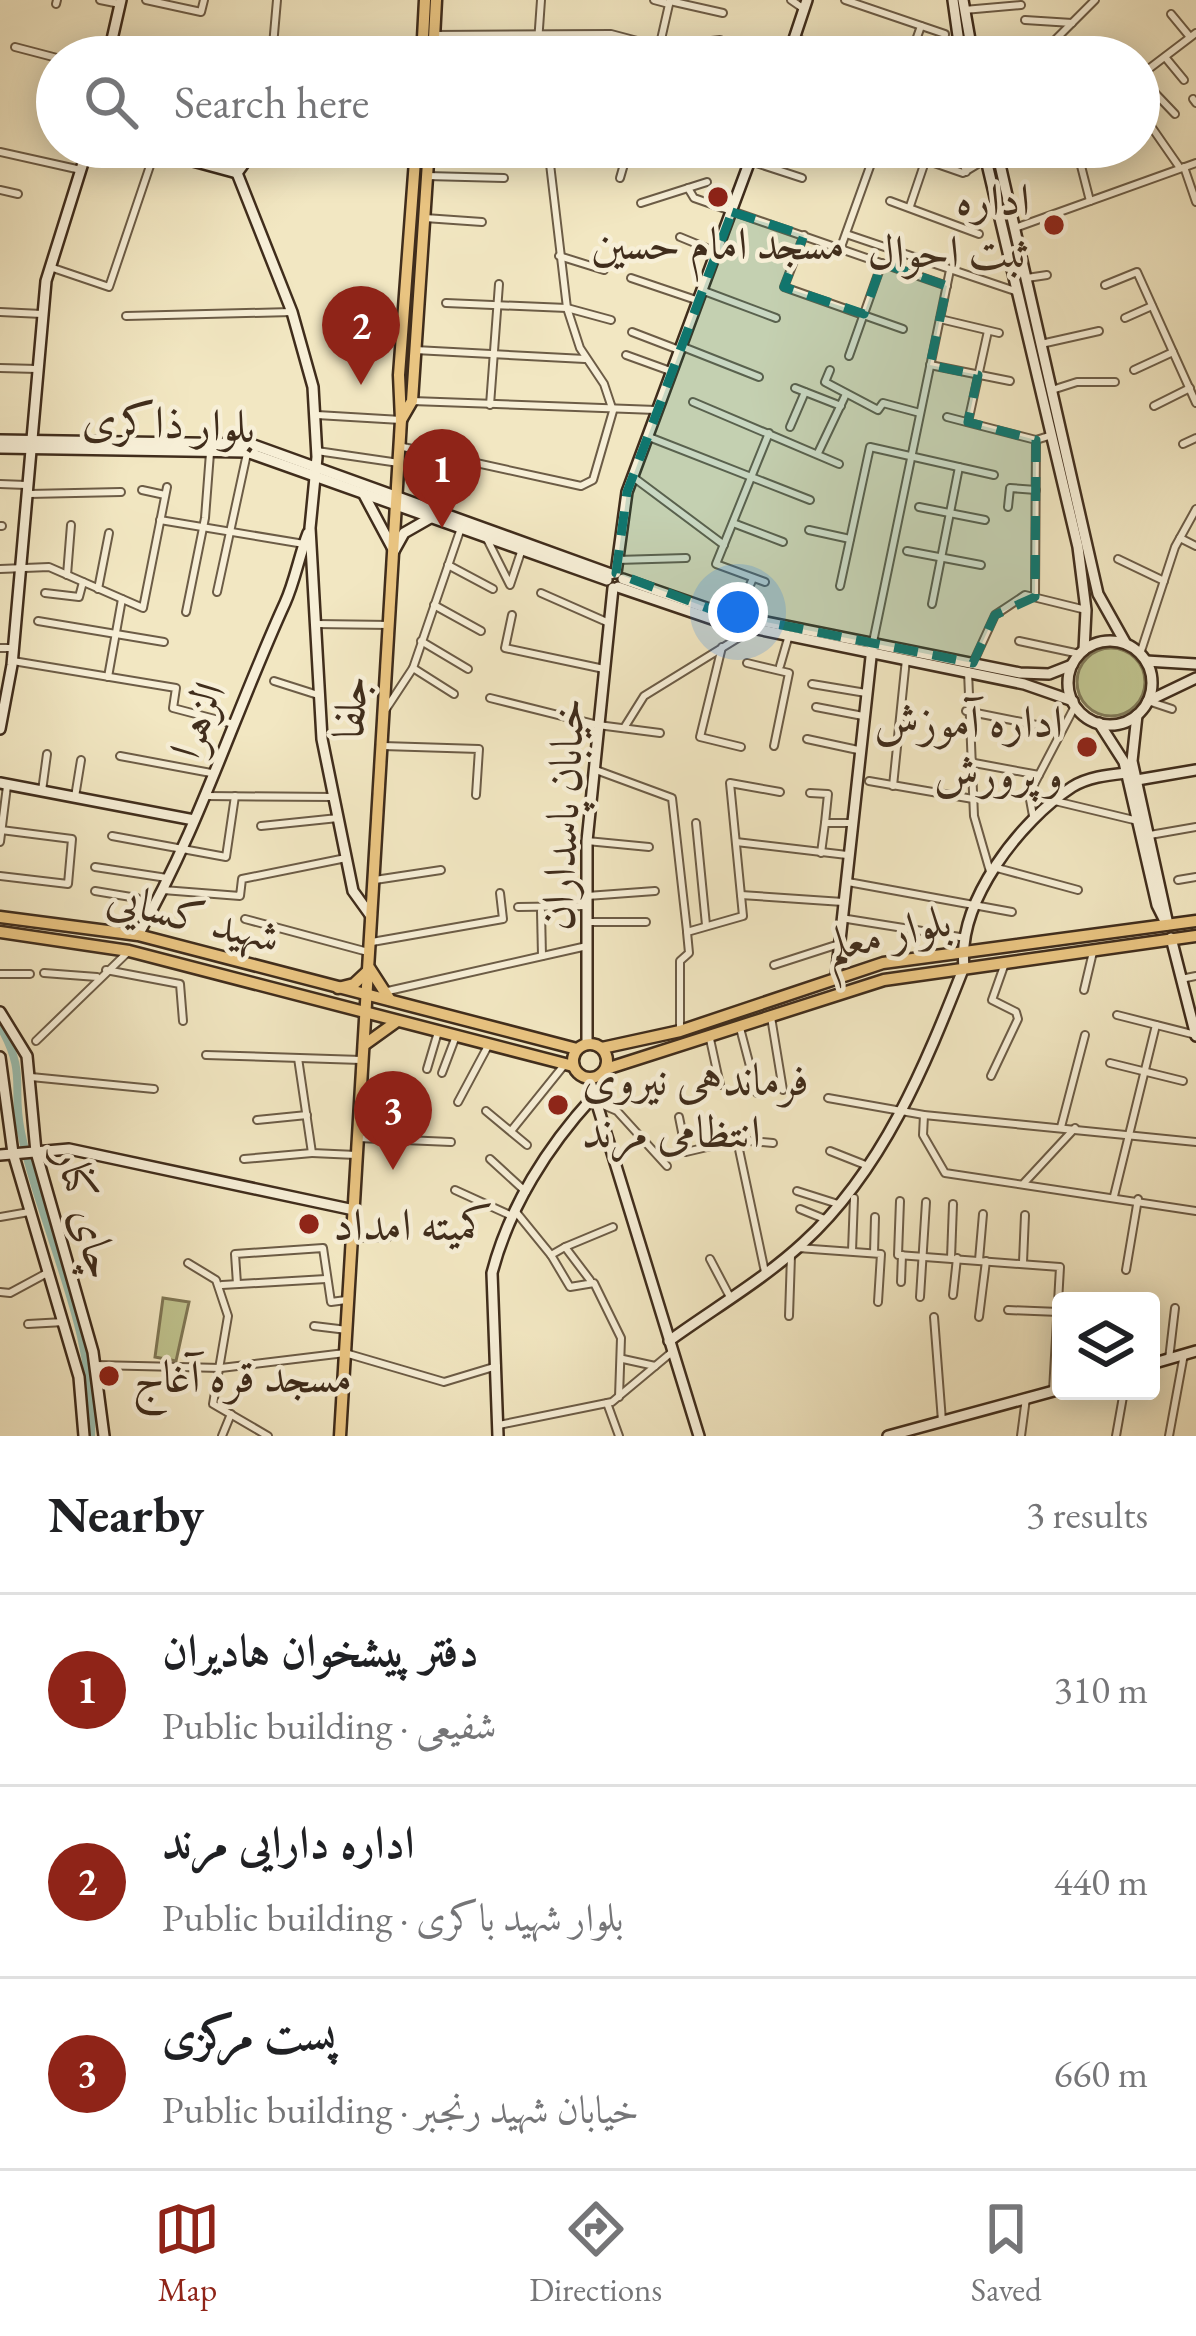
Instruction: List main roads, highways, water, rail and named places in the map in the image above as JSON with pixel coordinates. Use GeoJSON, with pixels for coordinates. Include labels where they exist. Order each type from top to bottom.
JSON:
{"type":"FeatureCollection","features":[{"type":"Feature","properties":{"kind":"main road"},"geometry":{"type":"LineString","coordinates":[[423,36],[425,0]]}},
{"type":"Feature","properties":{"kind":"main road"},"geometry":{"type":"LineString","coordinates":[[434,36],[436,0]]}},
{"type":"Feature","properties":{"kind":"main road","name":"جلفا"},"geometry":{"type":"LineString","coordinates":[[340,1436],[402,467],[399,375],[414,168]]}},
{"type":"Feature","properties":{"kind":"main road"},"geometry":{"type":"LineString","coordinates":[[401,420],[412,401],[428,168]]}},
{"type":"Feature","properties":{"kind":"main road","name":"شهید کسایی"},"geometry":{"type":"LineString","coordinates":[[0,916],[139,935],[368,998]]}},
{"type":"Feature","properties":{"kind":"main road","name":"بلوار معلم"},"geometry":{"type":"LineString","coordinates":[[569,1065],[589,1078],[846,989],[1094,948],[1169,932],[1196,921]]}},
{"type":"Feature","properties":{"kind":"main road","name":"شهید کسایی"},"geometry":{"type":"LineString","coordinates":[[0,932],[129,951],[366,1015]]}},
{"type":"Feature","properties":{"kind":"main road","name":"بلوار معلم"},"geometry":{"type":"LineString","coordinates":[[602,1048],[680,1031],[836,976],[962,952],[1169,932],[1196,936]]}},
{"type":"Feature","properties":{"kind":"main road"},"geometry":{"type":"LineString","coordinates":[[335,989],[354,984],[370,969],[380,990],[399,1006]]}},
{"type":"Feature","properties":{"kind":"main road"},"geometry":{"type":"LineString","coordinates":[[282,993],[291,987],[289,976]]}},
{"type":"Feature","properties":{"kind":"main road"},"geometry":{"type":"LineString","coordinates":[[368,998],[602,1048],[606,1069]]}},
{"type":"Feature","properties":{"kind":"main road"},"geometry":{"type":"LineString","coordinates":[[338,1008],[354,1022],[361,1054]]}},
{"type":"Feature","properties":{"kind":"main road"},"geometry":{"type":"LineString","coordinates":[[366,1015],[569,1065],[582,1047]]}},
{"type":"Feature","properties":{"kind":"main road"},"geometry":{"type":"LineString","coordinates":[[361,1054],[396,1022]]}},
{"type":"Feature","properties":{"kind":"waterway"},"geometry":{"type":"LineString","coordinates":[[0,1026],[14,1057],[18,1116],[30,1170],[86,1358],[91,1436]]}},
{"type":"Feature","properties":{"kind":"place","name":"مسجد امام حسین"},"geometry":{"type":"Point","coordinates":[718,197]}},
{"type":"Feature","properties":{"kind":"place","name":"اداره ثبت احوال"},"geometry":{"type":"Point","coordinates":[1054,225]}},
{"type":"Feature","properties":{"kind":"place","name":"اداره دارایی مرند"},"geometry":{"type":"Point","coordinates":[361,385]}},
{"type":"Feature","properties":{"kind":"place","name":"دفتر پیشخوان هادیران"},"geometry":{"type":"Point","coordinates":[442,528]}},
{"type":"Feature","properties":{"kind":"place","name":"اداره آموزش و پرورش"},"geometry":{"type":"Point","coordinates":[1087,747]}},
{"type":"Feature","properties":{"kind":"place","name":"فرماندهی نیروی انتظامی مرند"},"geometry":{"type":"Point","coordinates":[558,1105]}},
{"type":"Feature","properties":{"kind":"place","name":"پست مرکزی"},"geometry":{"type":"Point","coordinates":[393,1170]}},
{"type":"Feature","properties":{"kind":"place","name":"کمیته امداد"},"geometry":{"type":"Point","coordinates":[309,1224]}},
{"type":"Feature","properties":{"kind":"place","name":"مسجد قره آغاج"},"geometry":{"type":"Point","coordinates":[109,1376]}}]}
